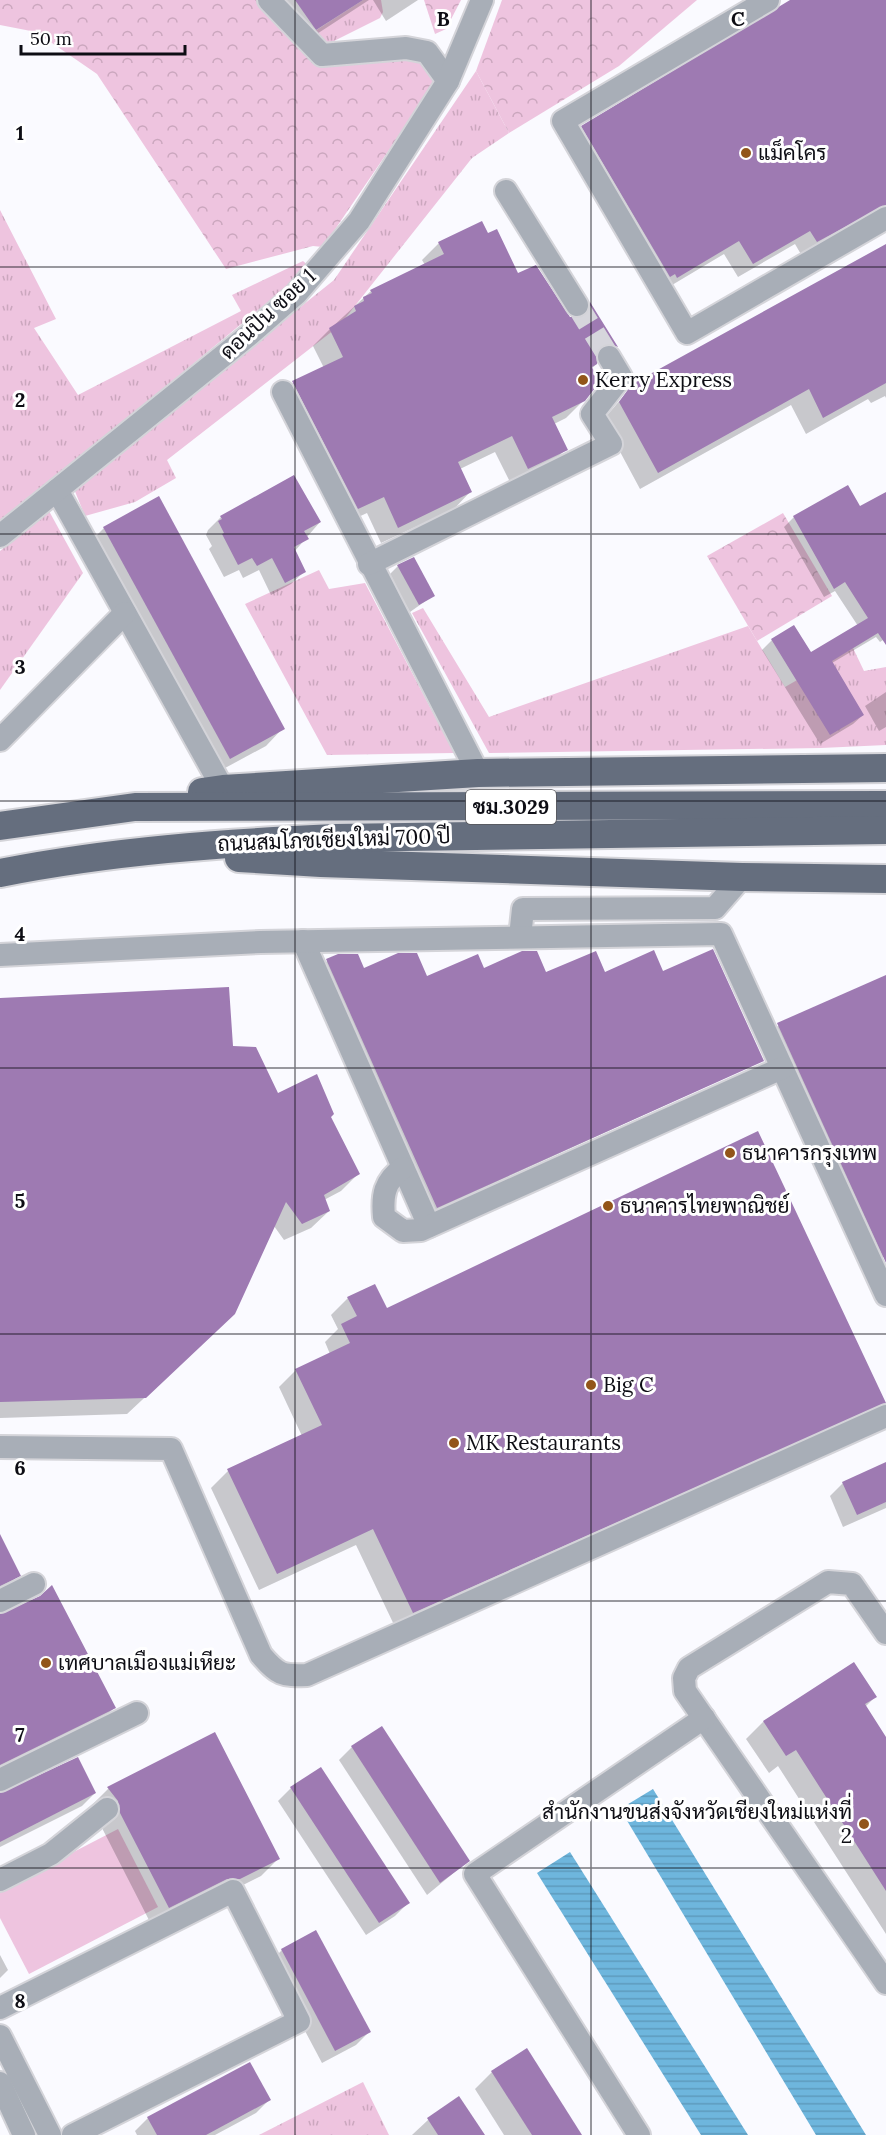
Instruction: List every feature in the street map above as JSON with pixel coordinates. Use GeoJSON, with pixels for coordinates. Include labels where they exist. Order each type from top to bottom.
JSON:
{"type":"FeatureCollection","features":[{"type":"Feature","properties":{"kind":"main road"},"geometry":{"type":"LineString","coordinates":[[135,807],[223,789],[478,773],[886,768]]}},
{"type":"Feature","properties":{"kind":"main road","name":"ถนนสมโภชเชียงใหม่ 700 ปี"},"geometry":{"type":"LineString","coordinates":[[0,826],[135,807],[886,805]]}},
{"type":"Feature","properties":{"kind":"main road","name":"ถนนสมโภชเชียงใหม่ 700 ปี"},"geometry":{"type":"LineString","coordinates":[[0,873],[65,860],[159,849],[335,838],[886,830]]}},
{"type":"Feature","properties":{"kind":"main road"},"geometry":{"type":"LineString","coordinates":[[159,849],[226,857],[321,863],[742,877],[886,879]]}},
{"type":"Feature","properties":{"kind":"street"},"geometry":{"type":"LineString","coordinates":[[269,0],[322,55],[406,48],[427,52],[448,81]]}},
{"type":"Feature","properties":{"kind":"street","name":"ดอนปิน ซอย 1"},"geometry":{"type":"LineString","coordinates":[[0,536],[249,335],[296,294],[359,221],[448,81],[482,0]]}},
{"type":"Feature","properties":{"kind":"street"},"geometry":{"type":"LineString","coordinates":[[768,0],[563,121],[687,333],[886,218]]}},
{"type":"Feature","properties":{"kind":"street"},"geometry":{"type":"LineString","coordinates":[[506,191],[577,305]]}},
{"type":"Feature","properties":{"kind":"street"},"geometry":{"type":"LineString","coordinates":[[369,564],[611,444],[592,414],[621,377],[609,357]]}},
{"type":"Feature","properties":{"kind":"street"},"geometry":{"type":"LineString","coordinates":[[283,392],[369,564],[478,773]]}},
{"type":"Feature","properties":{"kind":"street"},"geometry":{"type":"LineString","coordinates":[[57,490],[223,789]]}},
{"type":"Feature","properties":{"kind":"street"},"geometry":{"type":"LineString","coordinates":[[0,741],[125,613]]}},
{"type":"Feature","properties":{"kind":"street"},"geometry":{"type":"LineString","coordinates":[[520,937],[523,909],[715,908],[742,877]]}},
{"type":"Feature","properties":{"kind":"street"},"geometry":{"type":"LineString","coordinates":[[0,955],[303,941],[721,934],[886,1295]]}},
{"type":"Feature","properties":{"kind":"street"},"geometry":{"type":"LineString","coordinates":[[303,941],[429,1226]]}},
{"type":"Feature","properties":{"kind":"street"},"geometry":{"type":"LineString","coordinates":[[403,1168],[394,1174],[382,1194],[384,1218],[403,1231],[422,1230],[782,1068]]}},
{"type":"Feature","properties":{"kind":"street"},"geometry":{"type":"LineString","coordinates":[[0,1447],[171,1449],[261,1655],[275,1672],[288,1676],[307,1675],[886,1416]]}},
{"type":"Feature","properties":{"kind":"street"},"geometry":{"type":"LineString","coordinates":[[886,1633],[852,1584],[828,1582],[689,1668],[684,1678],[685,1691],[886,1983]]}},
{"type":"Feature","properties":{"kind":"street"},"geometry":{"type":"LineString","coordinates":[[0,1601],[34,1584]]}},
{"type":"Feature","properties":{"kind":"street"},"geometry":{"type":"LineString","coordinates":[[0,1780],[137,1713]]}},
{"type":"Feature","properties":{"kind":"street"},"geometry":{"type":"LineString","coordinates":[[639,2135],[475,1874],[704,1718]]}},
{"type":"Feature","properties":{"kind":"street"},"geometry":{"type":"LineString","coordinates":[[0,1880],[51,1854],[107,1809]]}},
{"type":"Feature","properties":{"kind":"street"},"geometry":{"type":"LineString","coordinates":[[0,2008],[233,1891],[298,2021],[73,2135]]}},
{"type":"Feature","properties":{"kind":"street"},"geometry":{"type":"LineString","coordinates":[[0,2036],[50,2135]]}},
{"type":"Feature","properties":{"kind":"street"},"geometry":{"type":"LineString","coordinates":[[0,2083],[24,2135]]}},
{"type":"Feature","properties":{"kind":"green space"},"geometry":{"type":"Polygon","coordinates":[[[0,0],[262,0],[267,8],[327,66],[404,56],[426,65],[436,81],[323,247],[313,246],[226,269],[97,74],[36,32],[0,25],[0,0]]]}},
{"type":"Feature","properties":{"kind":"green space"},"geometry":{"type":"Polygon","coordinates":[[[363,0],[381,0],[383,12],[380,18],[330,43],[323,41],[315,31],[363,0]]]}},
{"type":"Feature","properties":{"kind":"green space"},"geometry":{"type":"Polygon","coordinates":[[[424,0],[461,0],[446,29],[435,34],[424,0]]]}},
{"type":"Feature","properties":{"kind":"green space"},"geometry":{"type":"Polygon","coordinates":[[[502,0],[697,0],[619,66],[509,133],[476,71],[502,0]]]}},
{"type":"Feature","properties":{"kind":"green space"},"geometry":{"type":"Polygon","coordinates":[[[476,71],[509,133],[472,158],[339,326],[167,460],[176,478],[135,502],[85,516],[74,489],[334,280],[476,71]]]}},
{"type":"Feature","properties":{"kind":"green space"},"geometry":{"type":"Polygon","coordinates":[[[0,210],[56,319],[34,328],[78,395],[241,311],[232,295],[303,261],[310,267],[0,524],[0,210]]]}},
{"type":"Feature","properties":{"kind":"green space"},"geometry":{"type":"Polygon","coordinates":[[[49,511],[83,573],[0,690],[0,551],[49,511]]]}},
{"type":"Feature","properties":{"kind":"green space"},"geometry":{"type":"Polygon","coordinates":[[[783,513],[832,596],[757,641],[707,556],[783,513]]]}},
{"type":"Feature","properties":{"kind":"green space"},"geometry":{"type":"Polygon","coordinates":[[[319,570],[329,589],[365,583],[454,753],[327,755],[245,604],[319,570]]]}},
{"type":"Feature","properties":{"kind":"green space"},"geometry":{"type":"Polygon","coordinates":[[[423,608],[489,717],[748,626],[785,687],[853,648],[864,671],[886,667],[886,745],[489,753],[412,613],[423,608]]]}},
{"type":"Feature","properties":{"kind":"green space"},"geometry":{"type":"Polygon","coordinates":[[[118,1829],[158,1907],[29,1974],[0,1918],[0,1890],[118,1829]]]}},
{"type":"Feature","properties":{"kind":"green space"},"geometry":{"type":"Polygon","coordinates":[[[363,2082],[389,2135],[259,2135],[363,2082]]]}},
{"type":"Feature","properties":{"kind":"water"},"geometry":{"type":"Polygon","coordinates":[[[653,1789],[866,2135],[816,2135],[620,1809],[653,1789]]]}},
{"type":"Feature","properties":{"kind":"water"},"geometry":{"type":"Polygon","coordinates":[[[570,1852],[748,2135],[701,2135],[537,1873],[570,1852]]]}},
{"type":"Feature","properties":{"kind":"building"},"geometry":{"type":"Polygon","coordinates":[[[295,0],[363,0],[316,30],[295,0]]]}},
{"type":"Feature","properties":{"kind":"building","name":"แม็คโคร"},"geometry":{"type":"Polygon","coordinates":[[[790,0],[886,0],[886,205],[817,242],[810,231],[753,264],[739,241],[677,278],[675,274],[670,277],[581,126],[790,0]]]}},
{"type":"Feature","properties":{"kind":"building"},"geometry":{"type":"Polygon","coordinates":[[[482,221],[488,233],[497,229],[518,273],[536,265],[570,317],[585,316],[589,311],[590,302],[618,347],[608,344],[598,350],[597,364],[592,367],[599,383],[585,401],[552,417],[568,450],[528,469],[512,436],[458,462],[472,492],[398,528],[384,497],[358,509],[292,381],[343,357],[329,328],[356,311],[354,306],[364,301],[363,297],[372,293],[370,290],[444,254],[438,242],[482,221]]]}},
{"type":"Feature","properties":{"kind":"building"},"geometry":{"type":"Polygon","coordinates":[[[886,244],[886,383],[823,418],[809,389],[658,473],[619,402],[632,384],[886,244]]]}},
{"type":"Feature","properties":{"kind":"building"},"geometry":{"type":"Polygon","coordinates":[[[294,475],[321,522],[304,531],[309,539],[294,547],[306,572],[285,583],[272,558],[257,566],[252,558],[238,565],[218,521],[222,519],[220,516],[294,475]]]}},
{"type":"Feature","properties":{"kind":"building"},"geometry":{"type":"Polygon","coordinates":[[[848,485],[860,506],[886,492],[886,645],[878,633],[832,661],[864,715],[830,735],[771,639],[794,625],[811,652],[868,618],[845,582],[834,589],[793,516],[848,485]]]}},
{"type":"Feature","properties":{"kind":"building"},"geometry":{"type":"Polygon","coordinates":[[[159,496],[285,729],[230,759],[103,527],[159,496]]]}},
{"type":"Feature","properties":{"kind":"building"},"geometry":{"type":"Polygon","coordinates":[[[414,557],[435,596],[419,605],[397,565],[414,557]]]}},
{"type":"Feature","properties":{"kind":"building"},"geometry":{"type":"Polygon","coordinates":[[[713,949],[764,1061],[437,1208],[326,959],[338,954],[358,954],[364,968],[398,953],[417,953],[427,976],[478,954],[484,968],[522,951],[537,951],[546,972],[596,951],[605,972],[654,950],[663,971],[713,949]]]}},
{"type":"Feature","properties":{"kind":"building"},"geometry":{"type":"Polygon","coordinates":[[[886,975],[886,1263],[777,1023],[886,975]]]}},
{"type":"Feature","properties":{"kind":"building"},"geometry":{"type":"Polygon","coordinates":[[[229,987],[233,1046],[256,1047],[278,1093],[317,1074],[334,1114],[331,1117],[360,1174],[324,1195],[330,1211],[302,1224],[286,1202],[235,1314],[146,1398],[0,1402],[0,998],[229,987]]]}},
{"type":"Feature","properties":{"kind":"building","name":"Big C"},"geometry":{"type":"Polygon","coordinates":[[[758,1131],[886,1403],[413,1613],[373,1529],[277,1574],[227,1469],[322,1425],[295,1369],[350,1343],[341,1324],[357,1316],[347,1297],[375,1284],[387,1308],[758,1131]]]}},
{"type":"Feature","properties":{"kind":"building"},"geometry":{"type":"Polygon","coordinates":[[[886,1462],[886,1502],[857,1515],[842,1482],[886,1462]]]}},
{"type":"Feature","properties":{"kind":"building"},"geometry":{"type":"Polygon","coordinates":[[[0,1534],[21,1576],[0,1586],[0,1534]]]}},
{"type":"Feature","properties":{"kind":"building","name":"เทศบาลเมืองแม่เหียะ"},"geometry":{"type":"Polygon","coordinates":[[[52,1585],[116,1708],[0,1765],[0,1614],[40,1596],[52,1585]]]}},
{"type":"Feature","properties":{"kind":"building","name":"สำนักงานขนส่งจังหวัดเชียงใหม่แห่งที่ 2"},"geometry":{"type":"Polygon","coordinates":[[[854,1662],[877,1697],[865,1704],[886,1737],[886,1891],[796,1750],[786,1756],[763,1721],[854,1662]]]}},
{"type":"Feature","properties":{"kind":"building"},"geometry":{"type":"Polygon","coordinates":[[[382,1726],[470,1861],[440,1883],[351,1746],[382,1726]]]}},
{"type":"Feature","properties":{"kind":"building"},"geometry":{"type":"Polygon","coordinates":[[[215,1732],[280,1859],[240,1879],[227,1879],[169,1908],[120,1813],[118,1801],[107,1787],[215,1732]]]}},
{"type":"Feature","properties":{"kind":"building"},"geometry":{"type":"Polygon","coordinates":[[[78,1757],[96,1793],[0,1842],[0,1793],[78,1757]]]}},
{"type":"Feature","properties":{"kind":"building"},"geometry":{"type":"Polygon","coordinates":[[[321,1767],[410,1903],[379,1923],[290,1787],[321,1767]]]}},
{"type":"Feature","properties":{"kind":"building"},"geometry":{"type":"Polygon","coordinates":[[[316,1930],[371,2032],[335,2051],[281,1949],[316,1930]]]}},
{"type":"Feature","properties":{"kind":"building"},"geometry":{"type":"Polygon","coordinates":[[[527,2048],[582,2135],[532,2135],[491,2071],[527,2048]]]}},
{"type":"Feature","properties":{"kind":"building"},"geometry":{"type":"Polygon","coordinates":[[[250,2062],[271,2100],[206,2135],[157,2135],[147,2117],[250,2062]]]}},
{"type":"Feature","properties":{"kind":"building"},"geometry":{"type":"Polygon","coordinates":[[[459,2096],[485,2135],[438,2135],[427,2118],[459,2096]]]}},
{"type":"Feature","properties":{"kind":"tunnel"},"geometry":{"type":"LineString","coordinates":[[577,305],[609,357]]}},
{"type":"Feature","properties":{"kind":"place","name":"แม็คโคร"},"geometry":{"type":"Point","coordinates":[746,153]}},
{"type":"Feature","properties":{"kind":"place","name":"Kerry Express"},"geometry":{"type":"Point","coordinates":[583,380]}},
{"type":"Feature","properties":{"kind":"place","name":"ธนาคารกรุงเทพ"},"geometry":{"type":"Point","coordinates":[730,1153]}},
{"type":"Feature","properties":{"kind":"place","name":"ธนาคารไทยพาณิชย์"},"geometry":{"type":"Point","coordinates":[608,1206]}},
{"type":"Feature","properties":{"kind":"place","name":"Big C"},"geometry":{"type":"Point","coordinates":[591,1385]}},
{"type":"Feature","properties":{"kind":"place","name":"MK Restaurants"},"geometry":{"type":"Point","coordinates":[454,1443]}},
{"type":"Feature","properties":{"kind":"place","name":"เทศบาลเมืองแม่เหียะ"},"geometry":{"type":"Point","coordinates":[46,1663]}},
{"type":"Feature","properties":{"kind":"place","name":"สำนักงานขนส่งจังหวัดเชียงใหม่แห่งที่ 2"},"geometry":{"type":"Point","coordinates":[864,1824]}}]}
